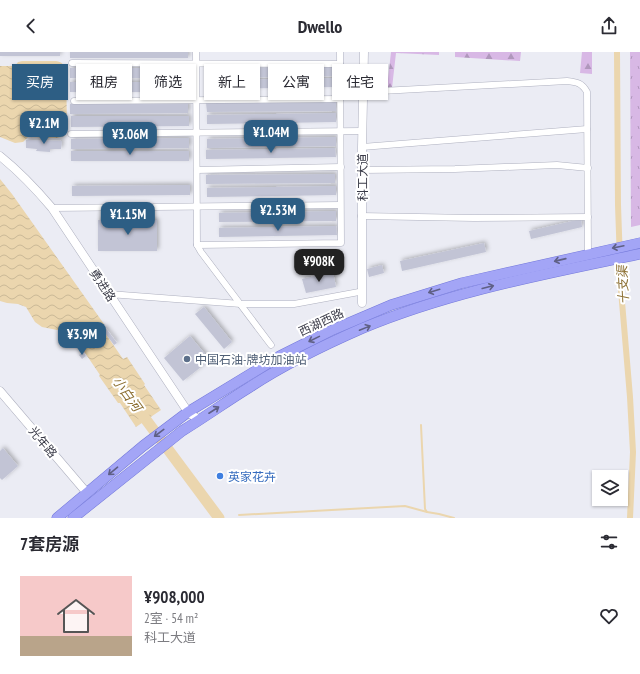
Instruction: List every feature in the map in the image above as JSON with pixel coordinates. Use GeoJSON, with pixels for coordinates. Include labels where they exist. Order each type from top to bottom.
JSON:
{"type":"FeatureCollection","features":[{"type":"Feature","properties":{"kind":"main road","name":"西湖西路"},"geometry":{"type":"LineString","coordinates":[[57,518],[143,446],[188,412],[280,356],[330,332],[391,305],[462,283],[638,243]]}},
{"type":"Feature","properties":{"kind":"main road","name":"西湖西路"},"geometry":{"type":"LineString","coordinates":[[73,518],[182,431],[251,386],[304,356],[362,329],[452,297],[490,287],[640,254]]}},
{"type":"Feature","properties":{"kind":"street"},"geometry":{"type":"LineString","coordinates":[[196,52],[197,245],[271,345]]}},
{"type":"Feature","properties":{"kind":"street"},"geometry":{"type":"LineString","coordinates":[[340,52],[340,64]]}},
{"type":"Feature","properties":{"kind":"street","name":"科工大道"},"geometry":{"type":"LineString","coordinates":[[364,52],[364,64]]}},
{"type":"Feature","properties":{"kind":"street"},"geometry":{"type":"LineString","coordinates":[[72,63],[332,64]]}},
{"type":"Feature","properties":{"kind":"street"},"geometry":{"type":"LineString","coordinates":[[388,91],[567,81],[583,84],[587,92],[588,254]]}},
{"type":"Feature","properties":{"kind":"street"},"geometry":{"type":"LineString","coordinates":[[74,101],[332,99]]}},
{"type":"Feature","properties":{"kind":"street"},"geometry":{"type":"LineString","coordinates":[[197,245],[340,243],[340,100]]}},
{"type":"Feature","properties":{"kind":"street","name":"科工大道"},"geometry":{"type":"LineString","coordinates":[[362,303],[361,216],[363,100]]}},
{"type":"Feature","properties":{"kind":"street"},"geometry":{"type":"LineString","coordinates":[[362,147],[587,129]]}},
{"type":"Feature","properties":{"kind":"street"},"geometry":{"type":"LineString","coordinates":[[71,134],[197,134],[362,131]]}},
{"type":"Feature","properties":{"kind":"street","name":"勇进路"},"geometry":{"type":"LineString","coordinates":[[0,156],[18,171],[52,208],[188,412],[199,420]]}},
{"type":"Feature","properties":{"kind":"street"},"geometry":{"type":"LineString","coordinates":[[362,170],[455,170],[557,165],[588,168]]}},
{"type":"Feature","properties":{"kind":"street"},"geometry":{"type":"LineString","coordinates":[[197,170],[341,167]]}},
{"type":"Feature","properties":{"kind":"street"},"geometry":{"type":"LineString","coordinates":[[52,208],[340,205]]}},
{"type":"Feature","properties":{"kind":"street"},"geometry":{"type":"LineString","coordinates":[[361,216],[474,218],[588,217]]}},
{"type":"Feature","properties":{"kind":"street"},"geometry":{"type":"LineString","coordinates":[[109,294],[241,304],[294,304],[358,292]]}},
{"type":"Feature","properties":{"kind":"street","name":"光年路"},"geometry":{"type":"LineString","coordinates":[[0,391],[87,493]]}},
{"type":"Feature","properties":{"kind":"green space"},"geometry":{"type":"Polygon","coordinates":[[[391,52],[439,52],[439,55],[396,53],[392,88],[388,88],[391,52]]]}},
{"type":"Feature","properties":{"kind":"green space"},"geometry":{"type":"Polygon","coordinates":[[[455,52],[521,52],[520,61],[455,57],[455,52]]]}},
{"type":"Feature","properties":{"kind":"green space"},"geometry":{"type":"Polygon","coordinates":[[[582,52],[592,52],[592,74],[580,73],[582,52]]]}},
{"type":"Feature","properties":{"kind":"green space"},"geometry":{"type":"Polygon","coordinates":[[[630,52],[640,52],[640,225],[631,227],[630,52]]]}},
{"type":"Feature","properties":{"kind":"water"},"geometry":{"type":"Polygon","coordinates":[[[56,61],[63,64],[16,64],[18,62],[56,61]]]}},
{"type":"Feature","properties":{"kind":"water"},"geometry":{"type":"Polygon","coordinates":[[[0,66],[12,66],[12,100],[67,100],[67,130],[64,136],[57,138],[28,137],[23,142],[15,143],[0,137],[0,66]]]}},
{"type":"Feature","properties":{"kind":"water"},"geometry":{"type":"Polygon","coordinates":[[[0,179],[104,324],[101,327],[123,359],[127,357],[161,410],[136,427],[99,376],[100,375],[79,344],[79,339],[72,333],[42,327],[35,322],[26,307],[0,301],[0,179]]]}},
{"type":"Feature","properties":{"kind":"building"},"geometry":{"type":"Polygon","coordinates":[[[0,52],[60,52],[60,56],[0,56],[0,52]]]}},
{"type":"Feature","properties":{"kind":"building"},"geometry":{"type":"Polygon","coordinates":[[[70,52],[188,52],[188,58],[70,58],[70,52]]]}},
{"type":"Feature","properties":{"kind":"building"},"geometry":{"type":"Polygon","coordinates":[[[324,67],[332,67],[332,76],[324,76],[324,67]]]}},
{"type":"Feature","properties":{"kind":"building"},"geometry":{"type":"Polygon","coordinates":[[[70,68],[76,68],[76,78],[70,78],[70,68]]]}},
{"type":"Feature","properties":{"kind":"building"},"geometry":{"type":"Polygon","coordinates":[[[132,68],[140,68],[140,78],[132,78],[132,68]]]}},
{"type":"Feature","properties":{"kind":"building"},"geometry":{"type":"Polygon","coordinates":[[[260,68],[268,68],[268,77],[260,77],[260,68]]]}},
{"type":"Feature","properties":{"kind":"building"},"geometry":{"type":"Polygon","coordinates":[[[324,78],[332,78],[332,87],[324,87],[324,78]]]}},
{"type":"Feature","properties":{"kind":"building"},"geometry":{"type":"Polygon","coordinates":[[[260,79],[268,79],[268,88],[260,88],[260,79]]]}},
{"type":"Feature","properties":{"kind":"building"},"geometry":{"type":"Polygon","coordinates":[[[70,82],[76,82],[76,92],[70,92],[70,82]]]}},
{"type":"Feature","properties":{"kind":"building"},"geometry":{"type":"Polygon","coordinates":[[[132,82],[140,82],[140,92],[132,92],[132,82]]]}},
{"type":"Feature","properties":{"kind":"building"},"geometry":{"type":"Polygon","coordinates":[[[336,101],[336,111],[207,112],[206,103],[336,101]]]}},
{"type":"Feature","properties":{"kind":"building"},"geometry":{"type":"Polygon","coordinates":[[[188,103],[188,113],[70,114],[70,104],[188,103]]]}},
{"type":"Feature","properties":{"kind":"building"},"geometry":{"type":"Polygon","coordinates":[[[336,113],[336,122],[207,124],[207,115],[336,113]]]}},
{"type":"Feature","properties":{"kind":"building"},"geometry":{"type":"Polygon","coordinates":[[[71,116],[189,116],[189,126],[71,127],[71,116]]]}},
{"type":"Feature","properties":{"kind":"building"},"geometry":{"type":"Polygon","coordinates":[[[336,137],[336,146],[207,148],[207,139],[336,137]]]}},
{"type":"Feature","properties":{"kind":"building"},"geometry":{"type":"Polygon","coordinates":[[[189,138],[189,148],[71,149],[71,139],[189,138]]]}},
{"type":"Feature","properties":{"kind":"building"},"geometry":{"type":"Polygon","coordinates":[[[26,140],[62,141],[61,149],[50,149],[50,152],[36,151],[37,149],[26,148],[26,140]]]}},
{"type":"Feature","properties":{"kind":"building"},"geometry":{"type":"Polygon","coordinates":[[[335,148],[336,157],[206,159],[206,150],[335,148]]]}},
{"type":"Feature","properties":{"kind":"building"},"geometry":{"type":"Polygon","coordinates":[[[71,151],[189,151],[189,161],[71,161],[71,151]]]}},
{"type":"Feature","properties":{"kind":"building"},"geometry":{"type":"Polygon","coordinates":[[[335,174],[335,183],[206,184],[206,175],[335,174]]]}},
{"type":"Feature","properties":{"kind":"building"},"geometry":{"type":"Polygon","coordinates":[[[190,185],[190,195],[72,196],[72,186],[190,185]]]}},
{"type":"Feature","properties":{"kind":"building"},"geometry":{"type":"Polygon","coordinates":[[[336,186],[336,195],[207,197],[207,188],[336,186]]]}},
{"type":"Feature","properties":{"kind":"building"},"geometry":{"type":"Polygon","coordinates":[[[336,211],[336,221],[219,222],[219,213],[336,211]]]}},
{"type":"Feature","properties":{"kind":"building"},"geometry":{"type":"Polygon","coordinates":[[[581,219],[582,227],[531,239],[529,231],[581,219]]]}},
{"type":"Feature","properties":{"kind":"building"},"geometry":{"type":"Polygon","coordinates":[[[98,220],[157,220],[157,251],[98,251],[98,220]]]}},
{"type":"Feature","properties":{"kind":"building"},"geometry":{"type":"Polygon","coordinates":[[[336,226],[337,235],[219,237],[219,228],[336,226]]]}},
{"type":"Feature","properties":{"kind":"building"},"geometry":{"type":"Polygon","coordinates":[[[484,243],[486,252],[402,271],[400,261],[484,243]]]}},
{"type":"Feature","properties":{"kind":"building"},"geometry":{"type":"Polygon","coordinates":[[[382,265],[384,273],[369,277],[367,269],[382,265]]]}},
{"type":"Feature","properties":{"kind":"building"},"geometry":{"type":"Polygon","coordinates":[[[333,272],[336,287],[306,293],[302,279],[333,272]]]}},
{"type":"Feature","properties":{"kind":"building"},"geometry":{"type":"Polygon","coordinates":[[[204,307],[232,342],[224,349],[195,314],[204,307]]]}},
{"type":"Feature","properties":{"kind":"building"},"geometry":{"type":"Polygon","coordinates":[[[105,327],[117,343],[114,345],[102,329],[105,327]]]}},
{"type":"Feature","properties":{"kind":"building","name":"中国石油-牌坊加油站"},"geometry":{"type":"Polygon","coordinates":[[[190,336],[210,360],[183,381],[164,358],[190,336]]]}},
{"type":"Feature","properties":{"kind":"building"},"geometry":{"type":"Polygon","coordinates":[[[83,352],[86,356],[82,359],[79,355],[83,352]]]}},
{"type":"Feature","properties":{"kind":"building"},"geometry":{"type":"Polygon","coordinates":[[[3,448],[18,466],[2,480],[0,478],[0,451],[3,448]]]}},
{"type":"Feature","properties":{"kind":"waterway","name":"十支渠"},"geometry":{"type":"LineString","coordinates":[[617,52],[618,205],[621,290],[633,452],[630,518]]}},
{"type":"Feature","properties":{"kind":"waterway","name":"小白河"},"geometry":{"type":"LineString","coordinates":[[138,409],[219,518]]}},
{"type":"Feature","properties":{"kind":"waterway"},"geometry":{"type":"LineString","coordinates":[[421,425],[425,509],[427,512],[454,518]]}},
{"type":"Feature","properties":{"kind":"waterway"},"geometry":{"type":"LineString","coordinates":[[239,515],[405,506],[427,512]]}},
{"type":"Feature","properties":{"kind":"place","name":"中国石油-牌坊加油站"},"geometry":{"type":"Point","coordinates":[187,359]}},
{"type":"Feature","properties":{"kind":"place","name":"英家花卉"},"geometry":{"type":"Point","coordinates":[220,476]}}]}
